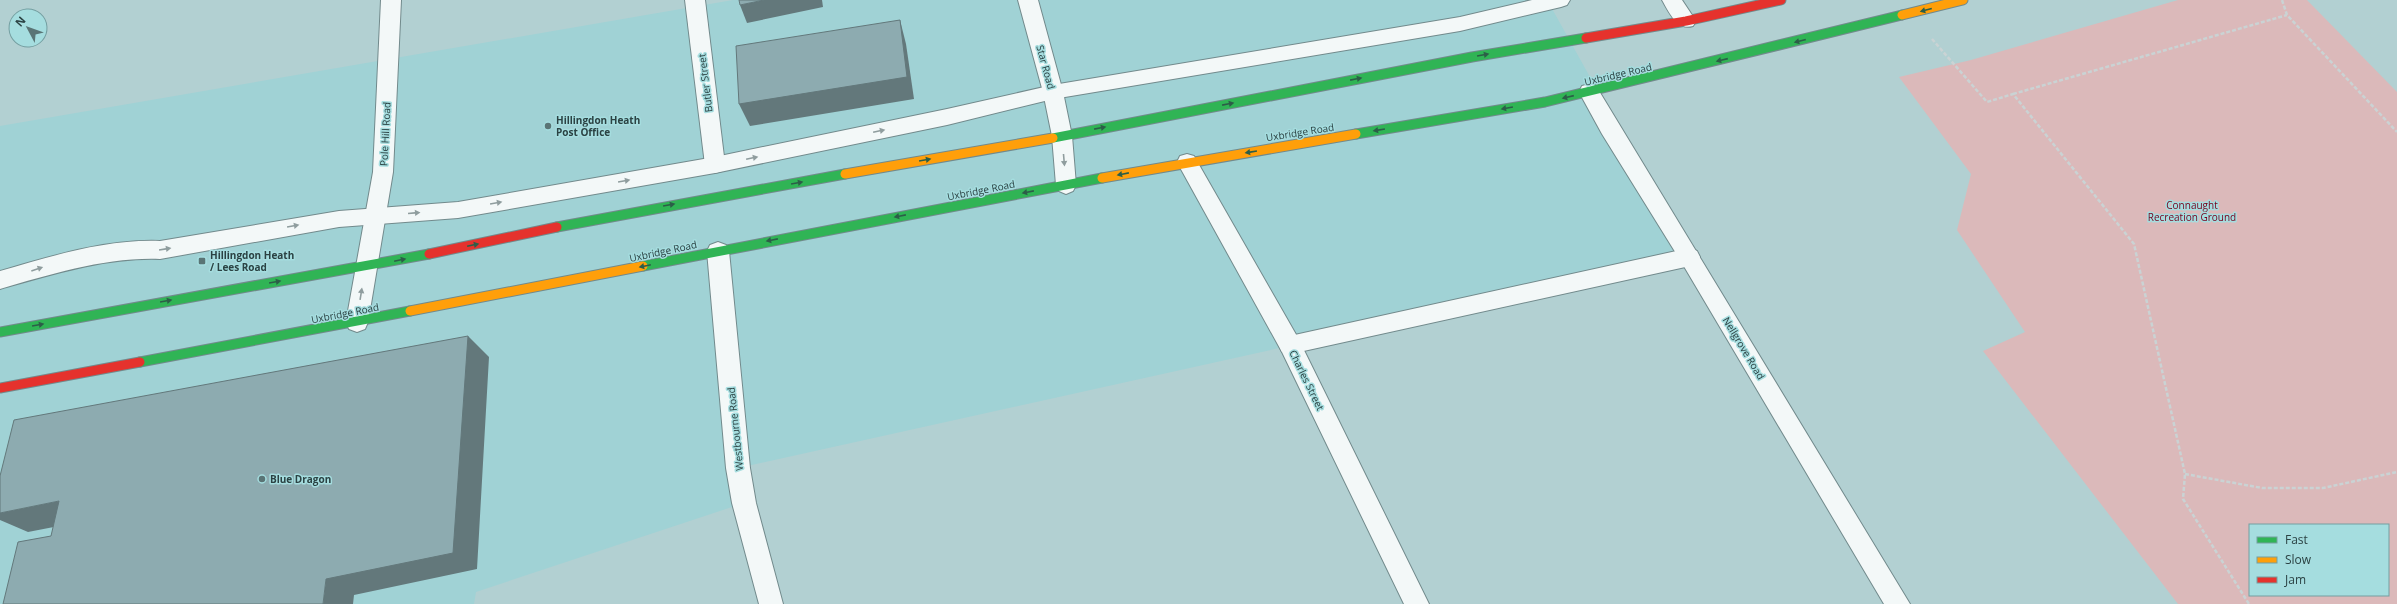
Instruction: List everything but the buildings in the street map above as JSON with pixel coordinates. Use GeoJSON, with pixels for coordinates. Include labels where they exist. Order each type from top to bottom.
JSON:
{"type":"FeatureCollection","features":[{"type":"Feature","properties":{"kind":"main road"},"geometry":{"type":"LineString","coordinates":[[0,332],[366,267],[609,216],[1062,136],[1472,57],[1686,21],[1781,0]]}},
{"type":"Feature","properties":{"kind":"main road","name":"Uxbridge Road"},"geometry":{"type":"LineString","coordinates":[[0,388],[357,322],[596,276],[718,250],[1187,162],[1455,118],[1589,92],[1963,0]]}},
{"type":"Feature","properties":{"kind":"street","name":"Pole Hill Road"},"geometry":{"type":"LineString","coordinates":[[357,322],[383,172],[391,0]]}},
{"type":"Feature","properties":{"kind":"street","name":"Butler Street"},"geometry":{"type":"LineString","coordinates":[[695,0],[715,165]]}},
{"type":"Feature","properties":{"kind":"street","name":"Star Road"},"geometry":{"type":"LineString","coordinates":[[1028,0],[1053,92],[1062,136],[1066,185]]}},
{"type":"Feature","properties":{"kind":"street"},"geometry":{"type":"LineString","coordinates":[[1672,0],[1686,21]]}},
{"type":"Feature","properties":{"kind":"street","name":"Nellgrove Road"},"geometry":{"type":"LineString","coordinates":[[1589,92],[1609,128],[1690,256],[1898,604]]}},
{"type":"Feature","properties":{"kind":"street","name":"Charles Street"},"geometry":{"type":"LineString","coordinates":[[1187,162],[1290,345],[1417,604]]}},
{"type":"Feature","properties":{"kind":"street","name":"Westbourne Road"},"geometry":{"type":"LineString","coordinates":[[718,250],[738,468],[744,503],[771,604]]}},
{"type":"Feature","properties":{"kind":"lane"},"geometry":{"type":"LineString","coordinates":[[0,280],[49,265],[133,249],[160,250],[316,223],[375,216],[458,210],[715,165],[947,117],[1053,92],[1460,24],[1561,0]]}},
{"type":"Feature","properties":{"kind":"lane"},"geometry":{"type":"LineString","coordinates":[[1290,345],[1690,256]]}},
{"type":"Feature","properties":{"kind":"path"},"geometry":{"type":"LineString","coordinates":[[2282,0],[2287,15],[2397,132]]}},
{"type":"Feature","properties":{"kind":"path"},"geometry":{"type":"LineString","coordinates":[[1911,14],[1987,102],[2287,15]]}},
{"type":"Feature","properties":{"kind":"path"},"geometry":{"type":"LineString","coordinates":[[2013,94],[2134,244],[2185,474],[2183,499],[2249,604]]}},
{"type":"Feature","properties":{"kind":"path"},"geometry":{"type":"LineString","coordinates":[[2185,474],[2262,488],[2323,488],[2397,472]]}},
{"type":"Feature","properties":{"kind":"shaded area"},"geometry":{"type":"Polygon","coordinates":[[[733,0],[1567,0],[1550,5],[1690,257],[738,468],[744,503],[476,592],[474,604],[0,604],[0,126],[733,0]]]}},
{"type":"Feature","properties":{"kind":"green space","name":"Connaught Recreation Ground"},"geometry":{"type":"Polygon","coordinates":[[[2178,0],[2307,0],[2397,92],[2397,604],[2178,604],[1983,351],[2025,332],[1957,230],[1971,174],[1899,77],[1971,60],[2178,0]]]}},
{"type":"Feature","properties":{"kind":"traffic: fast"},"geometry":{"type":"LineString","coordinates":[[1356,134],[1545,102],[1902,15]]}},
{"type":"Feature","properties":{"kind":"traffic: fast"},"geometry":{"type":"LineString","coordinates":[[1053,138],[1472,57],[1586,38]]}},
{"type":"Feature","properties":{"kind":"traffic: fast"},"geometry":{"type":"LineString","coordinates":[[557,227],[845,174]]}},
{"type":"Feature","properties":{"kind":"traffic: fast"},"geometry":{"type":"LineString","coordinates":[[643,266],[1102,178]]}},
{"type":"Feature","properties":{"kind":"traffic: fast"},"geometry":{"type":"LineString","coordinates":[[0,332],[429,254]]}},
{"type":"Feature","properties":{"kind":"traffic: fast"},"geometry":{"type":"LineString","coordinates":[[140,362],[410,311]]}},
{"type":"Feature","properties":{"kind":"traffic: slow"},"geometry":{"type":"LineString","coordinates":[[1902,15],[1963,0]]}},
{"type":"Feature","properties":{"kind":"traffic: slow"},"geometry":{"type":"LineString","coordinates":[[1102,178],[1356,134]]}},
{"type":"Feature","properties":{"kind":"traffic: slow"},"geometry":{"type":"LineString","coordinates":[[845,174],[1053,138]]}},
{"type":"Feature","properties":{"kind":"traffic: slow"},"geometry":{"type":"LineString","coordinates":[[410,311],[643,266]]}},
{"type":"Feature","properties":{"kind":"traffic: jam"},"geometry":{"type":"LineString","coordinates":[[1586,38],[1686,21],[1781,0]]}},
{"type":"Feature","properties":{"kind":"traffic: jam"},"geometry":{"type":"LineString","coordinates":[[429,254],[557,227]]}},
{"type":"Feature","properties":{"kind":"traffic: jam"},"geometry":{"type":"LineString","coordinates":[[0,388],[140,362]]}},
{"type":"Feature","properties":{"kind":"place","name":"Hillingdon Heath Post Office"},"geometry":{"type":"Point","coordinates":[548,126]}},
{"type":"Feature","properties":{"kind":"place","name":"Hillingdon Heath / Lees Road"},"geometry":{"type":"Point","coordinates":[202,261]}},
{"type":"Feature","properties":{"kind":"place","name":"Blue Dragon"},"geometry":{"type":"Point","coordinates":[262,479]}}]}
